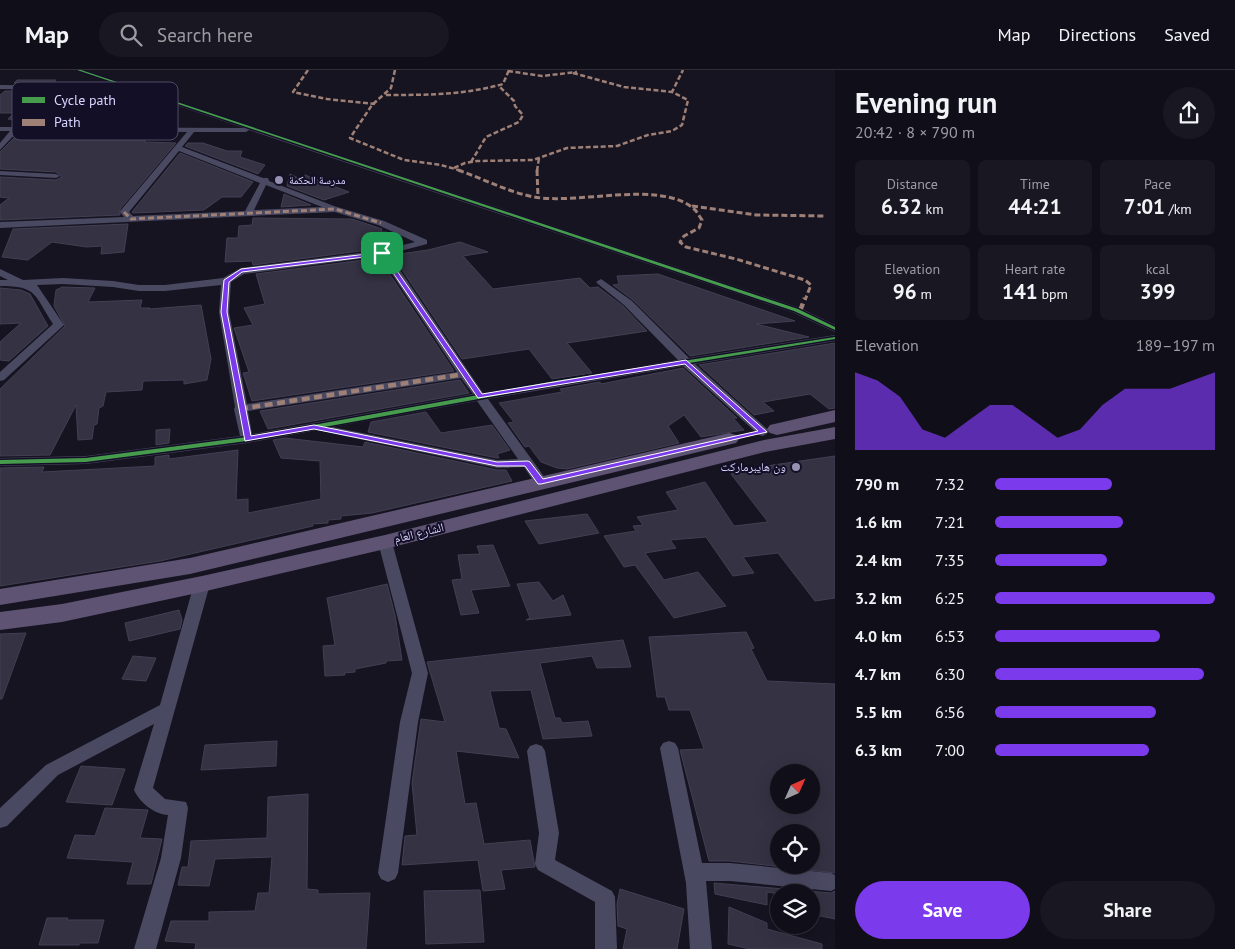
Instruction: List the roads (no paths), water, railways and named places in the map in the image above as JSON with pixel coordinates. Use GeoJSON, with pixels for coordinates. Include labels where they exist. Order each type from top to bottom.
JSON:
{"type":"FeatureCollection","features":[{"type":"Feature","properties":{"kind":"main road","name":"الشارع العام"},"geometry":{"type":"LineString","coordinates":[[0,621],[62,613],[202,584],[385,542],[835,416]]}},
{"type":"Feature","properties":{"kind":"main road","name":"الشارع العام"},"geometry":{"type":"LineString","coordinates":[[0,597],[190,566],[373,524],[541,482],[759,437],[835,433]]}},
{"type":"Feature","properties":{"kind":"street"},"geometry":{"type":"LineString","coordinates":[[78,70],[115,82]]}},
{"type":"Feature","properties":{"kind":"street"},"geometry":{"type":"LineString","coordinates":[[178,103],[796,310],[835,329]]}},
{"type":"Feature","properties":{"kind":"street"},"geometry":{"type":"LineString","coordinates":[[178,129],[259,130]]}},
{"type":"Feature","properties":{"kind":"street"},"geometry":{"type":"LineString","coordinates":[[131,219],[124,212],[193,129]]}},
{"type":"Feature","properties":{"kind":"street"},"geometry":{"type":"LineString","coordinates":[[0,148],[12,134]]}},
{"type":"Feature","properties":{"kind":"street"},"geometry":{"type":"LineString","coordinates":[[0,283],[63,281],[114,284],[139,288],[165,288],[226,281],[241,271],[382,253],[424,242],[381,223],[335,209],[265,180],[178,148]]}},
{"type":"Feature","properties":{"kind":"street"},"geometry":{"type":"LineString","coordinates":[[0,173],[56,176]]}},
{"type":"Feature","properties":{"kind":"street"},"geometry":{"type":"LineString","coordinates":[[248,214],[265,180]]}},
{"type":"Feature","properties":{"kind":"street"},"geometry":{"type":"LineString","coordinates":[[0,225],[335,209]]}},
{"type":"Feature","properties":{"kind":"street"},"geometry":{"type":"LineString","coordinates":[[382,253],[464,374],[541,482]]}},
{"type":"Feature","properties":{"kind":"street"},"geometry":{"type":"LineString","coordinates":[[0,272],[35,288],[59,325],[0,378]]}},
{"type":"Feature","properties":{"kind":"street"},"geometry":{"type":"LineString","coordinates":[[226,281],[224,312],[240,409],[248,439]]}},
{"type":"Feature","properties":{"kind":"street"},"geometry":{"type":"LineString","coordinates":[[601,282],[628,303],[759,437]]}},
{"type":"Feature","properties":{"kind":"street"},"geometry":{"type":"LineString","coordinates":[[0,462],[86,460],[248,439],[480,397],[835,338]]}},
{"type":"Feature","properties":{"kind":"street"},"geometry":{"type":"LineString","coordinates":[[0,364],[14,365]]}},
{"type":"Feature","properties":{"kind":"street"},"geometry":{"type":"LineString","coordinates":[[240,409],[464,374]]}},
{"type":"Feature","properties":{"kind":"street"},"geometry":{"type":"LineString","coordinates":[[314,427],[497,464],[528,463]]}},
{"type":"Feature","properties":{"kind":"street"},"geometry":{"type":"LineString","coordinates":[[385,542],[420,673],[409,722],[388,873]]}},
{"type":"Feature","properties":{"kind":"street"},"geometry":{"type":"LineString","coordinates":[[145,949],[170,858],[179,808],[161,807],[142,790],[202,584]]}},
{"type":"Feature","properties":{"kind":"street"},"geometry":{"type":"LineString","coordinates":[[0,820],[52,770],[167,709]]}},
{"type":"Feature","properties":{"kind":"street"},"geometry":{"type":"LineString","coordinates":[[669,748],[694,872],[701,949]]}},
{"type":"Feature","properties":{"kind":"street"},"geometry":{"type":"LineString","coordinates":[[536,751],[549,833],[545,864],[605,897],[606,949]]}},
{"type":"Feature","properties":{"kind":"street"},"geometry":{"type":"LineString","coordinates":[[694,872],[730,872],[831,882]]}},
{"type":"Feature","properties":{"kind":"place","name":"مدرسة الحكمة"},"geometry":{"type":"Point","coordinates":[279,180]}},
{"type":"Feature","properties":{"kind":"place","name":"ون هايبرماركت"},"geometry":{"type":"Point","coordinates":[796,467]}}]}
